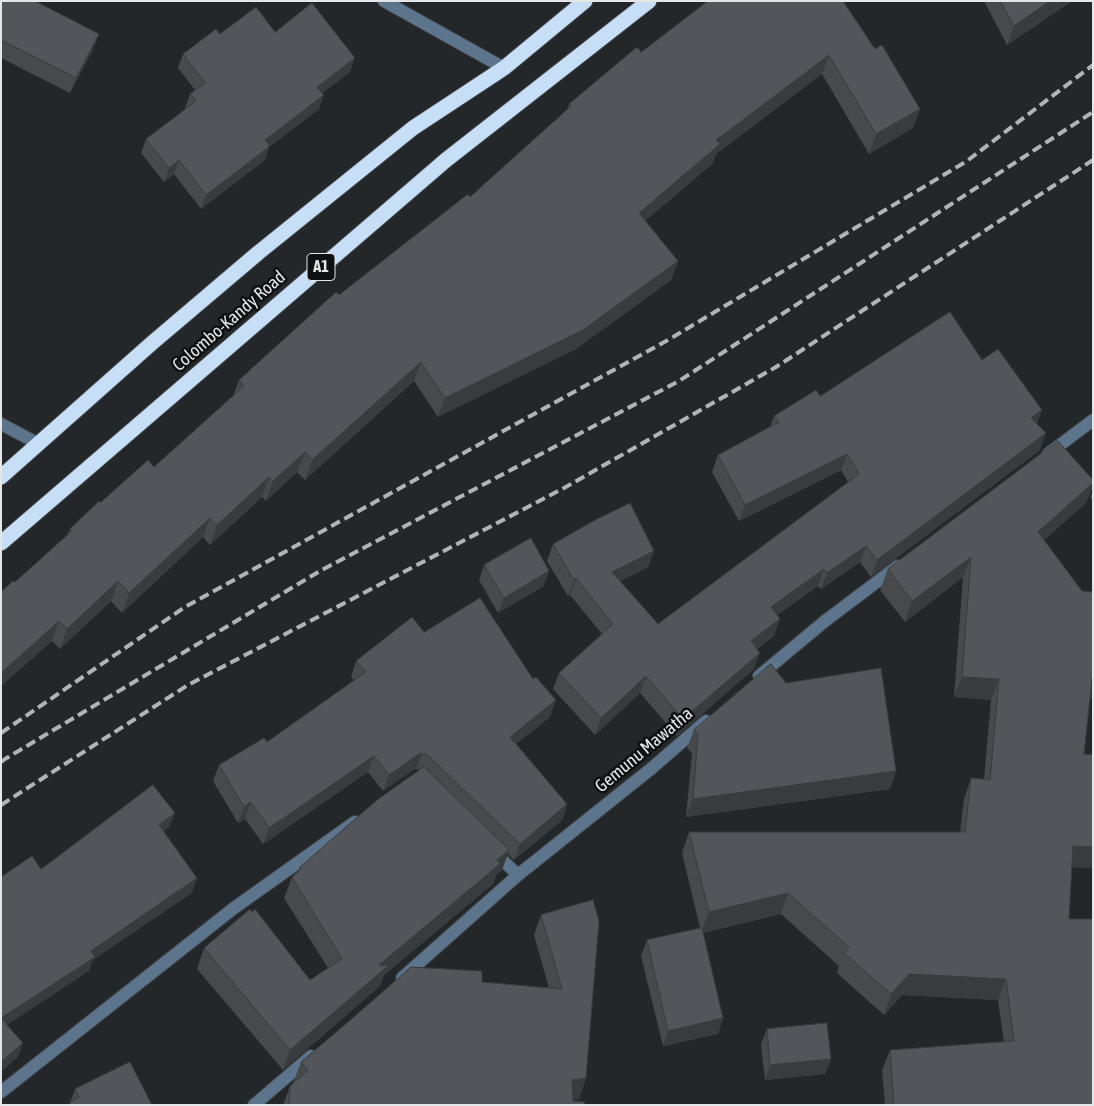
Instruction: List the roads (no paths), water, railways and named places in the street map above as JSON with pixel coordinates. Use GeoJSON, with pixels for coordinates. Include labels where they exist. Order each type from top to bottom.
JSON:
{"type":"FeatureCollection","features":[{"type":"Feature","properties":{"kind":"highway","name":"Colombo-Kandy Road"},"geometry":{"type":"LineString","coordinates":[[1,477],[152,343],[258,253],[414,128],[504,68],[585,1]]}},
{"type":"Feature","properties":{"kind":"highway","name":"Colombo-Kandy Road"},"geometry":{"type":"LineString","coordinates":[[1,543],[446,160],[649,1]]}},
{"type":"Feature","properties":{"kind":"street"},"geometry":{"type":"LineString","coordinates":[[384,1],[504,68]]}},
{"type":"Feature","properties":{"kind":"street"},"geometry":{"type":"LineString","coordinates":[[1038,462],[1093,420]]}},
{"type":"Feature","properties":{"kind":"street"},"geometry":{"type":"LineString","coordinates":[[1,424],[39,444]]}},
{"type":"Feature","properties":{"kind":"street"},"geometry":{"type":"LineString","coordinates":[[749,684],[824,622],[911,556]]}},
{"type":"Feature","properties":{"kind":"street","name":"Gemunu Mawatha"},"geometry":{"type":"LineString","coordinates":[[394,985],[518,876],[652,768],[719,710]]}},
{"type":"Feature","properties":{"kind":"street"},"geometry":{"type":"LineString","coordinates":[[1,1092],[234,908],[361,817]]}},
{"type":"Feature","properties":{"kind":"street"},"geometry":{"type":"LineString","coordinates":[[484,843],[518,876]]}},
{"type":"Feature","properties":{"kind":"street"},"geometry":{"type":"LineString","coordinates":[[254,1105],[320,1049]]}},
{"type":"Feature","properties":{"kind":"railway"},"geometry":{"type":"LineString","coordinates":[[1,733],[185,607],[668,340],[967,161],[1093,65]]}},
{"type":"Feature","properties":{"kind":"railway"},"geometry":{"type":"LineString","coordinates":[[1,762],[320,571],[679,381],[1093,112]]}},
{"type":"Feature","properties":{"kind":"railway"},"geometry":{"type":"LineString","coordinates":[[1,805],[188,685],[564,488],[776,367],[1093,160]]}}]}
